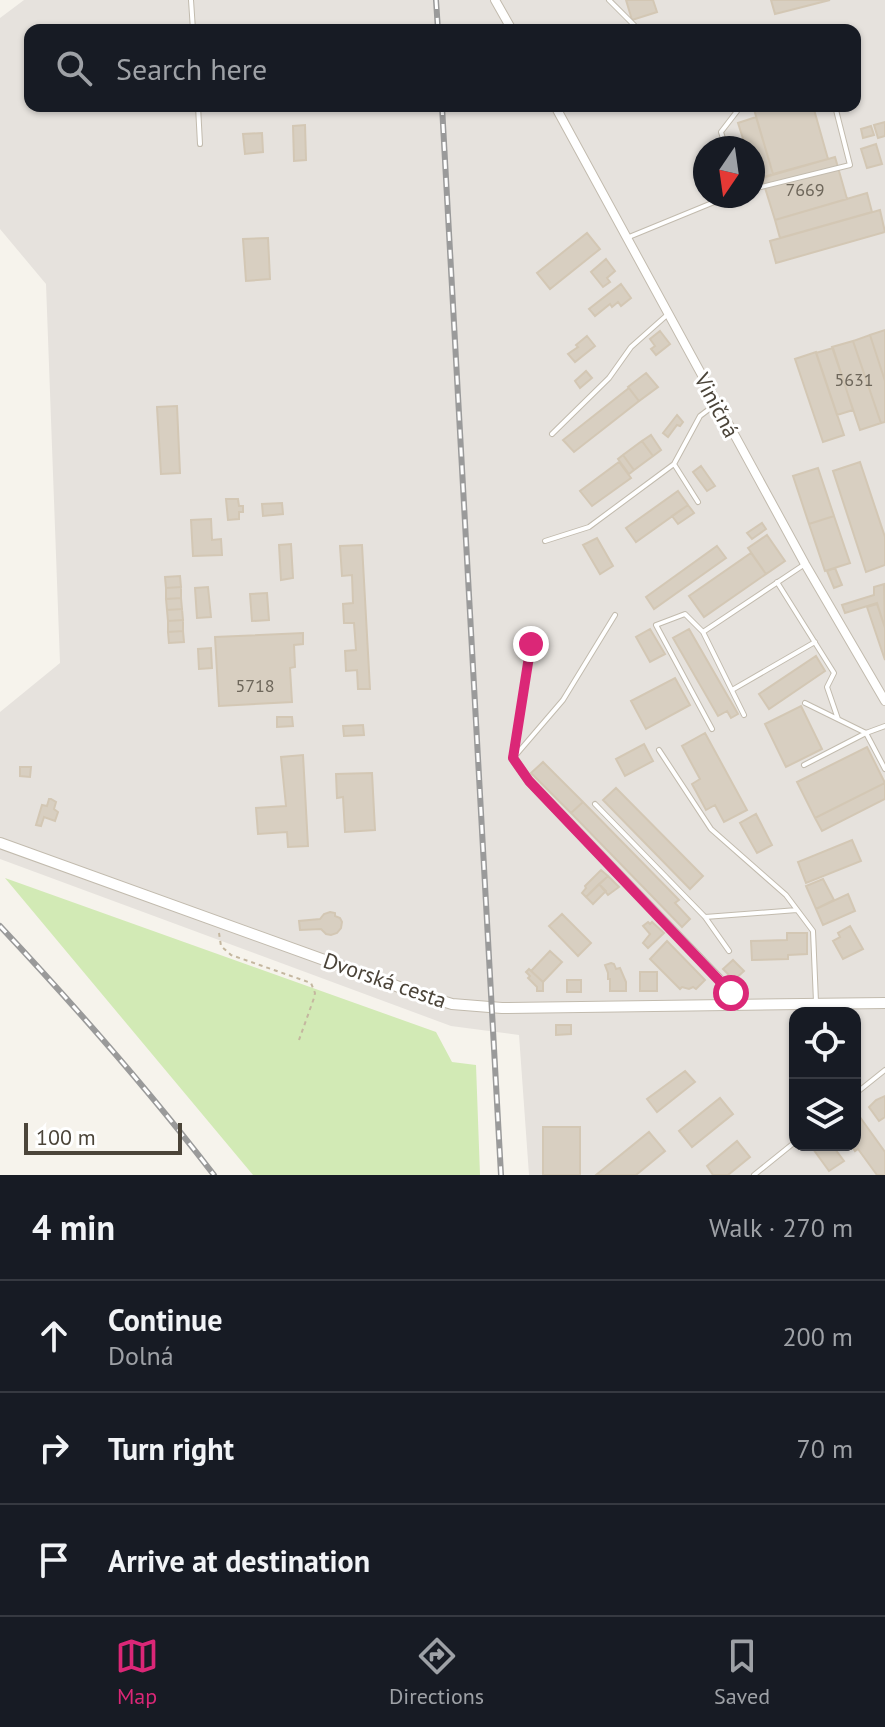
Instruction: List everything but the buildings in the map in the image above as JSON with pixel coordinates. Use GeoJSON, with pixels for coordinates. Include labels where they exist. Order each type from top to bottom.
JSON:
{"type":"FeatureCollection","features":[{"type":"Feature","properties":{"kind":"street"},"geometry":{"type":"LineString","coordinates":[[495,0],[509,24]]}},
{"type":"Feature","properties":{"kind":"street","name":"Viničná"},"geometry":{"type":"LineString","coordinates":[[558,112],[716,404],[885,701]]}},
{"type":"Feature","properties":{"kind":"street"},"geometry":{"type":"LineString","coordinates":[[513,758],[529,781],[728,988],[736,1006]]}},
{"type":"Feature","properties":{"kind":"street","name":"Dvorská cesta"},"geometry":{"type":"LineString","coordinates":[[0,843],[452,1004],[491,1008],[885,1003]]}},
{"type":"Feature","properties":{"kind":"lane"},"geometry":{"type":"LineString","coordinates":[[191,0],[193,24]]}},
{"type":"Feature","properties":{"kind":"lane"},"geometry":{"type":"LineString","coordinates":[[609,0],[633,24]]}},
{"type":"Feature","properties":{"kind":"lane"},"geometry":{"type":"LineString","coordinates":[[198,112],[200,144]]}},
{"type":"Feature","properties":{"kind":"lane"},"geometry":{"type":"LineString","coordinates":[[722,136],[721,132],[736,112]]}},
{"type":"Feature","properties":{"kind":"lane"},"geometry":{"type":"LineString","coordinates":[[765,186],[850,165],[837,112]]}},
{"type":"Feature","properties":{"kind":"lane"},"geometry":{"type":"LineString","coordinates":[[627,238],[700,208]]}},
{"type":"Feature","properties":{"kind":"lane"},"geometry":{"type":"LineString","coordinates":[[552,434],[609,378],[631,347],[669,314]]}},
{"type":"Feature","properties":{"kind":"lane"},"geometry":{"type":"LineString","coordinates":[[545,541],[589,527],[674,464],[700,416],[716,404]]}},
{"type":"Feature","properties":{"kind":"lane"},"geometry":{"type":"LineString","coordinates":[[674,464],[698,502]]}},
{"type":"Feature","properties":{"kind":"lane"},"geometry":{"type":"LineString","coordinates":[[703,632],[805,564]]}},
{"type":"Feature","properties":{"kind":"lane"},"geometry":{"type":"LineString","coordinates":[[777,582],[834,673],[827,687],[838,719]]}},
{"type":"Feature","properties":{"kind":"lane"},"geometry":{"type":"LineString","coordinates":[[712,729],[656,625],[685,614],[703,632],[744,715]]}},
{"type":"Feature","properties":{"kind":"lane"},"geometry":{"type":"LineString","coordinates":[[513,758],[563,700],[615,615]]}},
{"type":"Feature","properties":{"kind":"lane"},"geometry":{"type":"LineString","coordinates":[[732,690],[815,642]]}},
{"type":"Feature","properties":{"kind":"lane"},"geometry":{"type":"LineString","coordinates":[[513,758],[531,644]]}},
{"type":"Feature","properties":{"kind":"lane"},"geometry":{"type":"LineString","coordinates":[[805,703],[866,733],[885,769]]}},
{"type":"Feature","properties":{"kind":"lane"},"geometry":{"type":"LineString","coordinates":[[804,765],[885,726]]}},
{"type":"Feature","properties":{"kind":"lane"},"geometry":{"type":"LineString","coordinates":[[659,750],[711,829],[786,895],[813,931],[816,1004]]}},
{"type":"Feature","properties":{"kind":"lane"},"geometry":{"type":"LineString","coordinates":[[595,804],[705,917],[729,951]]}},
{"type":"Feature","properties":{"kind":"lane"},"geometry":{"type":"LineString","coordinates":[[705,917],[797,910]]}},
{"type":"Feature","properties":{"kind":"lane"},"geometry":{"type":"LineString","coordinates":[[861,1089],[885,1070]]}},
{"type":"Feature","properties":{"kind":"lane"},"geometry":{"type":"LineString","coordinates":[[754,1175],[789,1147]]}},
{"type":"Feature","properties":{"kind":"path"},"geometry":{"type":"LineString","coordinates":[[222,924],[219,939],[226,952],[306,981],[314,987],[314,998],[299,1040]]}},
{"type":"Feature","properties":{"kind":"shaded area"},"geometry":{"type":"Polygon","coordinates":[[[24,0],[885,0],[885,1175],[529,1175],[519,1035],[451,1026],[0,859],[0,712],[60,663],[46,284],[0,229],[0,18],[24,0]]]}},
{"type":"Feature","properties":{"kind":"green space"},"geometry":{"type":"Polygon","coordinates":[[[5,878],[436,1032],[452,1062],[476,1065],[480,1175],[253,1175],[5,878]]]}},
{"type":"Feature","properties":{"kind":"railway"},"geometry":{"type":"LineString","coordinates":[[436,0],[438,24]]}},
{"type":"Feature","properties":{"kind":"railway"},"geometry":{"type":"LineString","coordinates":[[442,112],[501,1175]]}},
{"type":"Feature","properties":{"kind":"railway"},"geometry":{"type":"LineString","coordinates":[[0,926],[110,1048],[214,1175]]}},
{"type":"Feature","properties":{"kind":"route"},"geometry":{"type":"LineString","coordinates":[[531,644],[513,758],[529,781],[731,993]]}}]}
